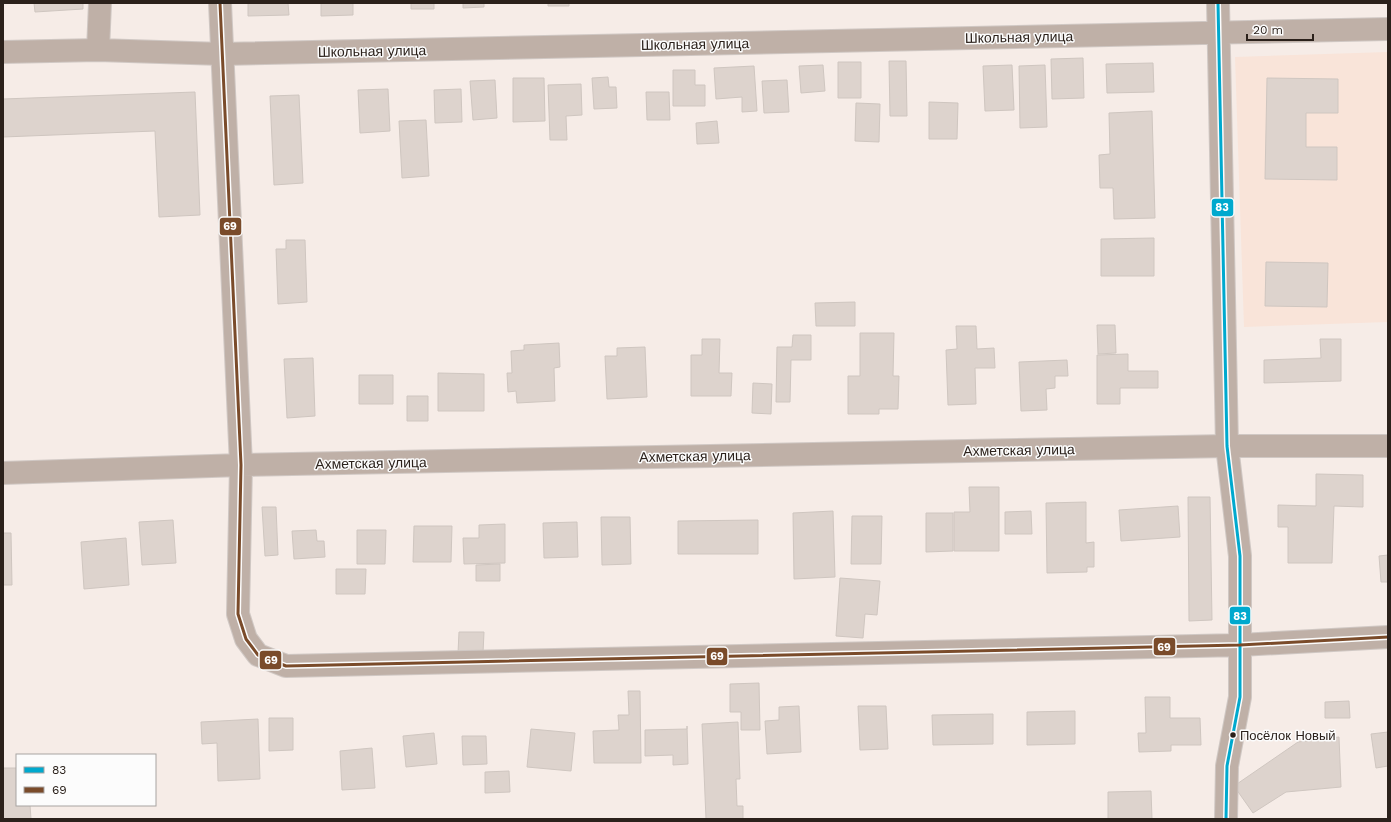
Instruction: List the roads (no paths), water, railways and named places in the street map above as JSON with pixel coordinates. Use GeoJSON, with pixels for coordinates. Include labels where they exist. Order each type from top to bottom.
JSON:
{"type":"FeatureCollection","features":[{"type":"Feature","properties":{"kind":"street"},"geometry":{"type":"LineString","coordinates":[[98,50],[100,3]]}},
{"type":"Feature","properties":{"kind":"street"},"geometry":{"type":"LineString","coordinates":[[220,3],[241,465],[238,614],[246,639],[258,655],[286,666],[1240,645],[1388,637]]}},
{"type":"Feature","properties":{"kind":"street"},"geometry":{"type":"LineString","coordinates":[[1218,3],[1227,446],[1240,556],[1240,697],[1227,766],[1226,819]]}},
{"type":"Feature","properties":{"kind":"street","name":"Школьная улица"},"geometry":{"type":"LineString","coordinates":[[3,52],[98,50],[222,54],[1388,29]]}},
{"type":"Feature","properties":{"kind":"street","name":"Ахметская улица"},"geometry":{"type":"LineString","coordinates":[[3,473],[241,465],[1227,446],[1388,446]]}},
{"type":"Feature","properties":{"kind":"place","name":"Посёлок Новый"},"geometry":{"type":"Point","coordinates":[1233,735]}}]}
